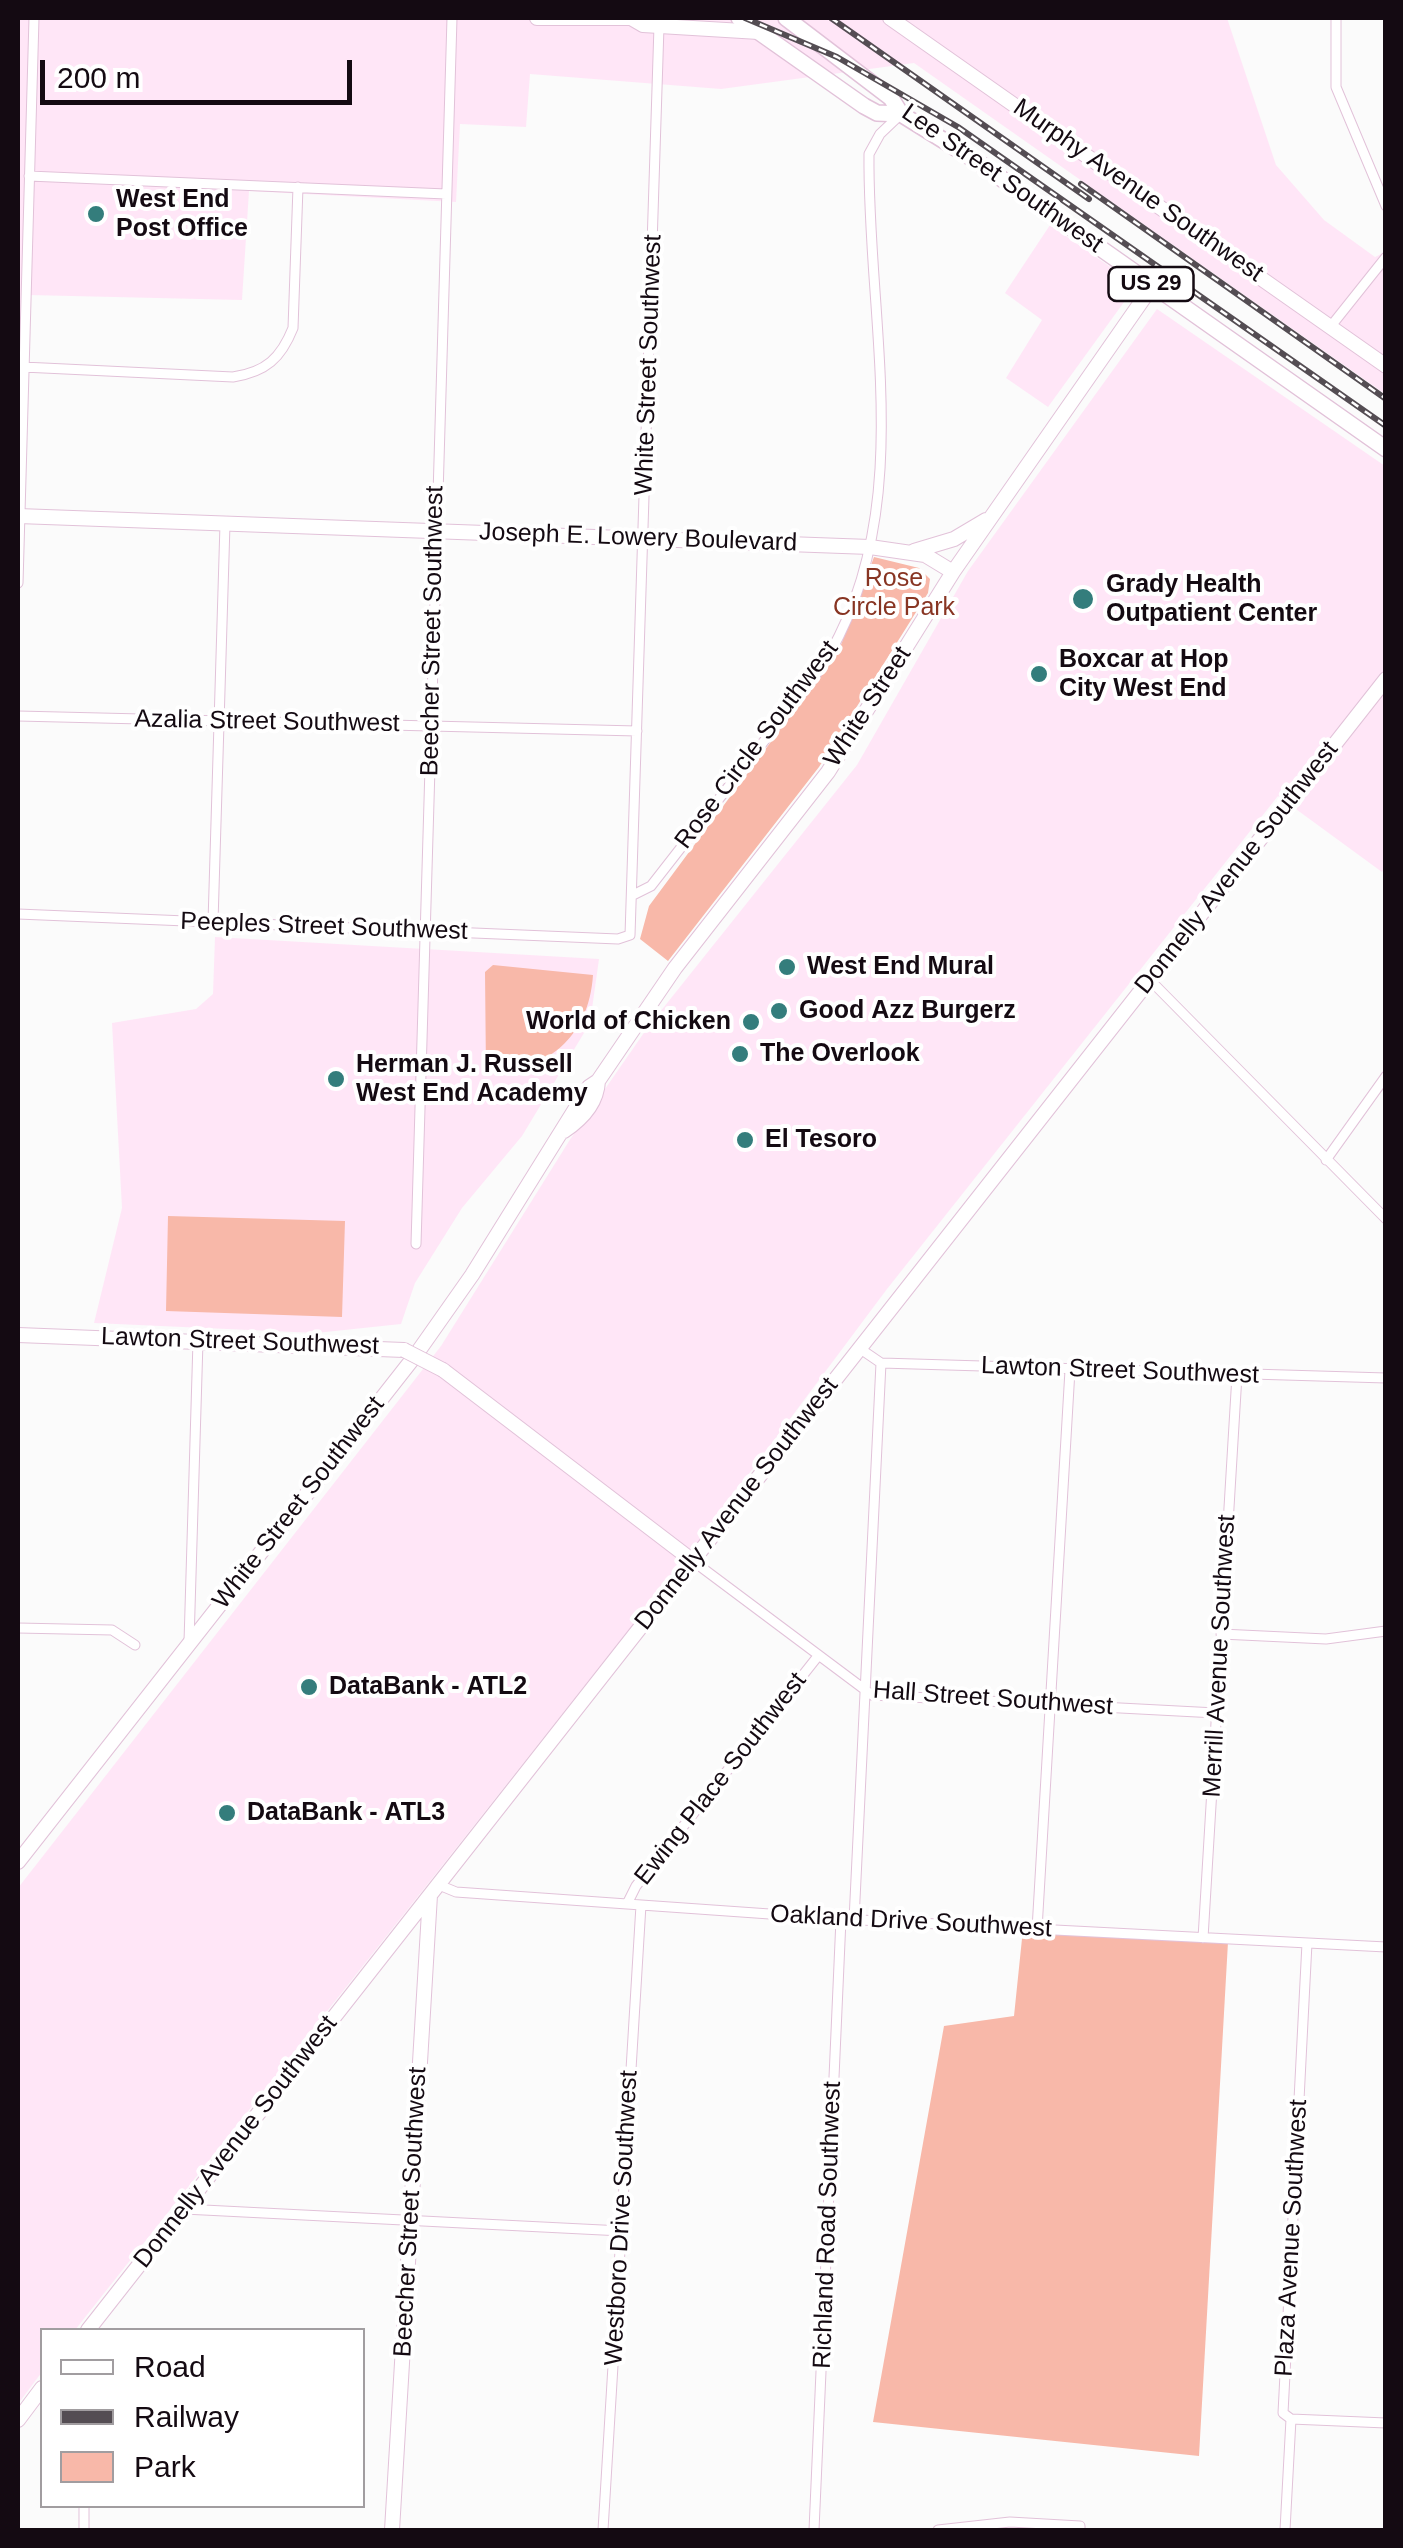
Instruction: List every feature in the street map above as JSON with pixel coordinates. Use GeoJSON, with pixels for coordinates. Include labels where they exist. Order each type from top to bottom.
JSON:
{"type":"FeatureCollection","features":[{"type":"Feature","properties":{"kind":"main road","name":"US 29"},"geometry":{"type":"LineString","coordinates":[[739,18],[864,106],[878,113],[902,114]]}},
{"type":"Feature","properties":{"kind":"main road","name":"Lee Street Southwest"},"geometry":{"type":"LineString","coordinates":[[786,18],[891,98],[902,114],[974,160],[1386,449]]}},
{"type":"Feature","properties":{"kind":"street"},"geometry":{"type":"LineString","coordinates":[[18,583],[34,18]]}},
{"type":"Feature","properties":{"kind":"street","name":"Beecher Street Southwest"},"geometry":{"type":"LineString","coordinates":[[416,1244],[452,18]]}},
{"type":"Feature","properties":{"kind":"street"},"geometry":{"type":"LineString","coordinates":[[537,18],[631,18],[658,31],[760,32]]}},
{"type":"Feature","properties":{"kind":"street","name":"Murphy Avenue Southwest"},"geometry":{"type":"LineString","coordinates":[[890,18],[1386,366]]}},
{"type":"Feature","properties":{"kind":"street"},"geometry":{"type":"LineString","coordinates":[[1336,18],[1336,87],[1386,206]]}},
{"type":"Feature","properties":{"kind":"street","name":"White Street Southwest"},"geometry":{"type":"LineString","coordinates":[[630,936],[658,31]]}},
{"type":"Feature","properties":{"kind":"street","name":"Rose Circle Southwest"},"geometry":{"type":"LineString","coordinates":[[633,895],[651,886],[822,667],[852,609],[870,547],[880,425],[879,307],[868,154],[880,134],[902,114]]}},
{"type":"Feature","properties":{"kind":"street"},"geometry":{"type":"LineString","coordinates":[[18,132],[31,132]]}},
{"type":"Feature","properties":{"kind":"street"},"geometry":{"type":"LineString","coordinates":[[18,145],[30,146]]}},
{"type":"Feature","properties":{"kind":"street"},"geometry":{"type":"LineString","coordinates":[[29,176],[446,194]]}},
{"type":"Feature","properties":{"kind":"street"},"geometry":{"type":"LineString","coordinates":[[1374,179],[1386,180]]}},
{"type":"Feature","properties":{"kind":"street"},"geometry":{"type":"LineString","coordinates":[[23,366],[234,377],[267,367],[284,349],[294,328],[298,187]]}},
{"type":"Feature","properties":{"kind":"street"},"geometry":{"type":"LineString","coordinates":[[1332,326],[1386,257]]}},
{"type":"Feature","properties":{"kind":"street","name":"White Street"},"geometry":{"type":"LineString","coordinates":[[638,1020],[828,772],[953,572],[1153,285]]}},
{"type":"Feature","properties":{"kind":"street","name":"Joseph E. Lowery Boulevard"},"geometry":{"type":"LineString","coordinates":[[18,516],[870,547],[925,555],[953,572]]}},
{"type":"Feature","properties":{"kind":"street"},"geometry":{"type":"LineString","coordinates":[[909,552],[954,539],[991,517]]}},
{"type":"Feature","properties":{"kind":"street"},"geometry":{"type":"LineString","coordinates":[[213,922],[225,524]]}},
{"type":"Feature","properties":{"kind":"street","name":"Donnelly Avenue Southwest"},"geometry":{"type":"LineString","coordinates":[[90,2328],[1386,679]]}},
{"type":"Feature","properties":{"kind":"street","name":"Azalia Street Southwest"},"geometry":{"type":"LineString","coordinates":[[18,716],[637,731]]}},
{"type":"Feature","properties":{"kind":"street","name":"Peeples Street Southwest"},"geometry":{"type":"LineString","coordinates":[[18,914],[618,939],[630,936]]}},
{"type":"Feature","properties":{"kind":"street"},"geometry":{"type":"LineString","coordinates":[[1149,979],[1386,1219]]}},
{"type":"Feature","properties":{"kind":"street","name":"White Street Southwest"},"geometry":{"type":"LineString","coordinates":[[18,1862],[416,1356],[564,1132],[579,1121],[598,1093],[598,1080],[638,1020]]}},
{"type":"Feature","properties":{"kind":"street"},"geometry":{"type":"LineString","coordinates":[[1326,1160],[1386,1076]]}},
{"type":"Feature","properties":{"kind":"street","name":"Lawton Street Southwest"},"geometry":{"type":"LineString","coordinates":[[18,1335],[404,1350],[443,1370],[693,1560]]}},
{"type":"Feature","properties":{"kind":"street"},"geometry":{"type":"LineString","coordinates":[[189,1642],[198,1341]]}},
{"type":"Feature","properties":{"kind":"street"},"geometry":{"type":"LineString","coordinates":[[854,1920],[880,1363],[858,1348]]}},
{"type":"Feature","properties":{"kind":"street","name":"Lawton Street Southwest"},"geometry":{"type":"LineString","coordinates":[[880,1363],[1386,1378]]}},
{"type":"Feature","properties":{"kind":"street"},"geometry":{"type":"LineString","coordinates":[[1037,1929],[1070,1370]]}},
{"type":"Feature","properties":{"kind":"street","name":"Merrill Avenue Southwest"},"geometry":{"type":"LineString","coordinates":[[1203,1938],[1236,1375]]}},
{"type":"Feature","properties":{"kind":"street","name":"Hall Street Southwest"},"geometry":{"type":"LineString","coordinates":[[693,1560],[864,1692],[1216,1713]]}},
{"type":"Feature","properties":{"kind":"street"},"geometry":{"type":"LineString","coordinates":[[18,1628],[112,1630],[135,1645]]}},
{"type":"Feature","properties":{"kind":"street"},"geometry":{"type":"LineString","coordinates":[[1221,1634],[1326,1639],[1386,1631]]}},
{"type":"Feature","properties":{"kind":"street","name":"Ewing Place Southwest"},"geometry":{"type":"LineString","coordinates":[[627,1904],[636,1886],[818,1656]]}},
{"type":"Feature","properties":{"kind":"street","name":"Beecher Street Southwest"},"geometry":{"type":"LineString","coordinates":[[392,2530],[434,1890]]}},
{"type":"Feature","properties":{"kind":"street","name":"Oakland Drive Southwest"},"geometry":{"type":"LineString","coordinates":[[434,1890],[854,1920],[1386,1947]]}},
{"type":"Feature","properties":{"kind":"street","name":"Westboro Drive Southwest"},"geometry":{"type":"LineString","coordinates":[[603,2530],[642,1905]]}},
{"type":"Feature","properties":{"kind":"street","name":"Richland Road Southwest"},"geometry":{"type":"LineString","coordinates":[[814,2530],[841,1919]]}},
{"type":"Feature","properties":{"kind":"street","name":"Plaza Avenue Southwest"},"geometry":{"type":"LineString","coordinates":[[1285,2530],[1291,2419],[1283,2412],[1307,1943]]}},
{"type":"Feature","properties":{"kind":"street"},"geometry":{"type":"LineString","coordinates":[[184,2208],[622,2231]]}},
{"type":"Feature","properties":{"kind":"street"},"geometry":{"type":"LineString","coordinates":[[18,2420],[40,2391]]}},
{"type":"Feature","properties":{"kind":"street"},"geometry":{"type":"LineString","coordinates":[[1291,2419],[1386,2423]]}},
{"type":"Feature","properties":{"kind":"street"},"geometry":{"type":"LineString","coordinates":[[938,2530],[1010,2522],[1080,2528]]}},
{"type":"Feature","properties":{"kind":"shaded area"},"geometry":{"type":"Polygon","coordinates":[[[18,18],[1227,18],[1276,165],[1324,220],[1375,257],[1385,252],[1385,394],[914,63],[721,89],[530,74],[526,127],[460,124],[456,202],[249,191],[242,300],[29,295],[18,523],[18,18]]]}},
{"type":"Feature","properties":{"kind":"shaded area"},"geometry":{"type":"Polygon","coordinates":[[[1050,225],[1129,280],[1132,291],[1048,407],[1006,378],[1042,320],[1005,293],[1050,225]]]}},
{"type":"Feature","properties":{"kind":"shaded area"},"geometry":{"type":"Polygon","coordinates":[[[1157,309],[1385,466],[1385,867],[1382,872],[1278,796],[887,1289],[695,1546],[77,2328],[40,2328],[40,2375],[18,2404],[18,1888],[441,1346],[571,1138],[648,1027],[857,765],[968,571],[1157,309]]]}},
{"type":"Feature","properties":{"kind":"shaded area","name":"Herman J. Russell West End Academy"},"geometry":{"type":"Polygon","coordinates":[[[215,937],[599,959],[590,1023],[522,1136],[462,1208],[415,1283],[401,1324],[316,1333],[94,1323],[122,1208],[112,1023],[196,1009],[213,994],[215,937]]]}},
{"type":"Feature","properties":{"kind":"green space","name":"Rose Circle Park"},"geometry":{"type":"Polygon","coordinates":[[[874,557],[919,568],[930,579],[928,593],[819,767],[668,961],[640,939],[649,906],[839,650],[874,557]]]}},
{"type":"Feature","properties":{"kind":"green space"},"geometry":{"type":"Polygon","coordinates":[[[493,965],[593,975],[583,1016],[561,1047],[528,1066],[486,1073],[485,972],[493,965]]]}},
{"type":"Feature","properties":{"kind":"green space"},"geometry":{"type":"Polygon","coordinates":[[[168,1216],[345,1221],[342,1317],[166,1311],[168,1216]]]}},
{"type":"Feature","properties":{"kind":"green space"},"geometry":{"type":"Polygon","coordinates":[[[1023,1929],[1228,1942],[1199,2456],[873,2422],[944,2026],[1014,2016],[1023,1929]]]}},
{"type":"Feature","properties":{"kind":"railway"},"geometry":{"type":"LineString","coordinates":[[745,18],[837,57],[958,127],[1386,426]]}},
{"type":"Feature","properties":{"kind":"railway"},"geometry":{"type":"LineString","coordinates":[[831,18],[1089,199]]}},
{"type":"Feature","properties":{"kind":"railway"},"geometry":{"type":"LineString","coordinates":[[1081,184],[1386,399]]}},
{"type":"Feature","properties":{"kind":"place","name":"West End Post Office"},"geometry":{"type":"Point","coordinates":[96,214]}},
{"type":"Feature","properties":{"kind":"place","name":"Grady Health Outpatient Center"},"geometry":{"type":"Point","coordinates":[1083,599]}},
{"type":"Feature","properties":{"kind":"place","name":"Boxcar at Hop City West End"},"geometry":{"type":"Point","coordinates":[1039,674]}},
{"type":"Feature","properties":{"kind":"place","name":"West End Mural"},"geometry":{"type":"Point","coordinates":[787,967]}},
{"type":"Feature","properties":{"kind":"place","name":"Good Azz Burgerz"},"geometry":{"type":"Point","coordinates":[779,1011]}},
{"type":"Feature","properties":{"kind":"place","name":"World of Chicken"},"geometry":{"type":"Point","coordinates":[751,1022]}},
{"type":"Feature","properties":{"kind":"place","name":"The Overlook"},"geometry":{"type":"Point","coordinates":[740,1054]}},
{"type":"Feature","properties":{"kind":"place","name":"Herman J. Russell West End Academy"},"geometry":{"type":"Point","coordinates":[336,1079]}},
{"type":"Feature","properties":{"kind":"place","name":"El Tesoro"},"geometry":{"type":"Point","coordinates":[745,1140]}},
{"type":"Feature","properties":{"kind":"place","name":"DataBank - ATL2"},"geometry":{"type":"Point","coordinates":[309,1687]}},
{"type":"Feature","properties":{"kind":"place","name":"DataBank - ATL3"},"geometry":{"type":"Point","coordinates":[227,1813]}}]}
